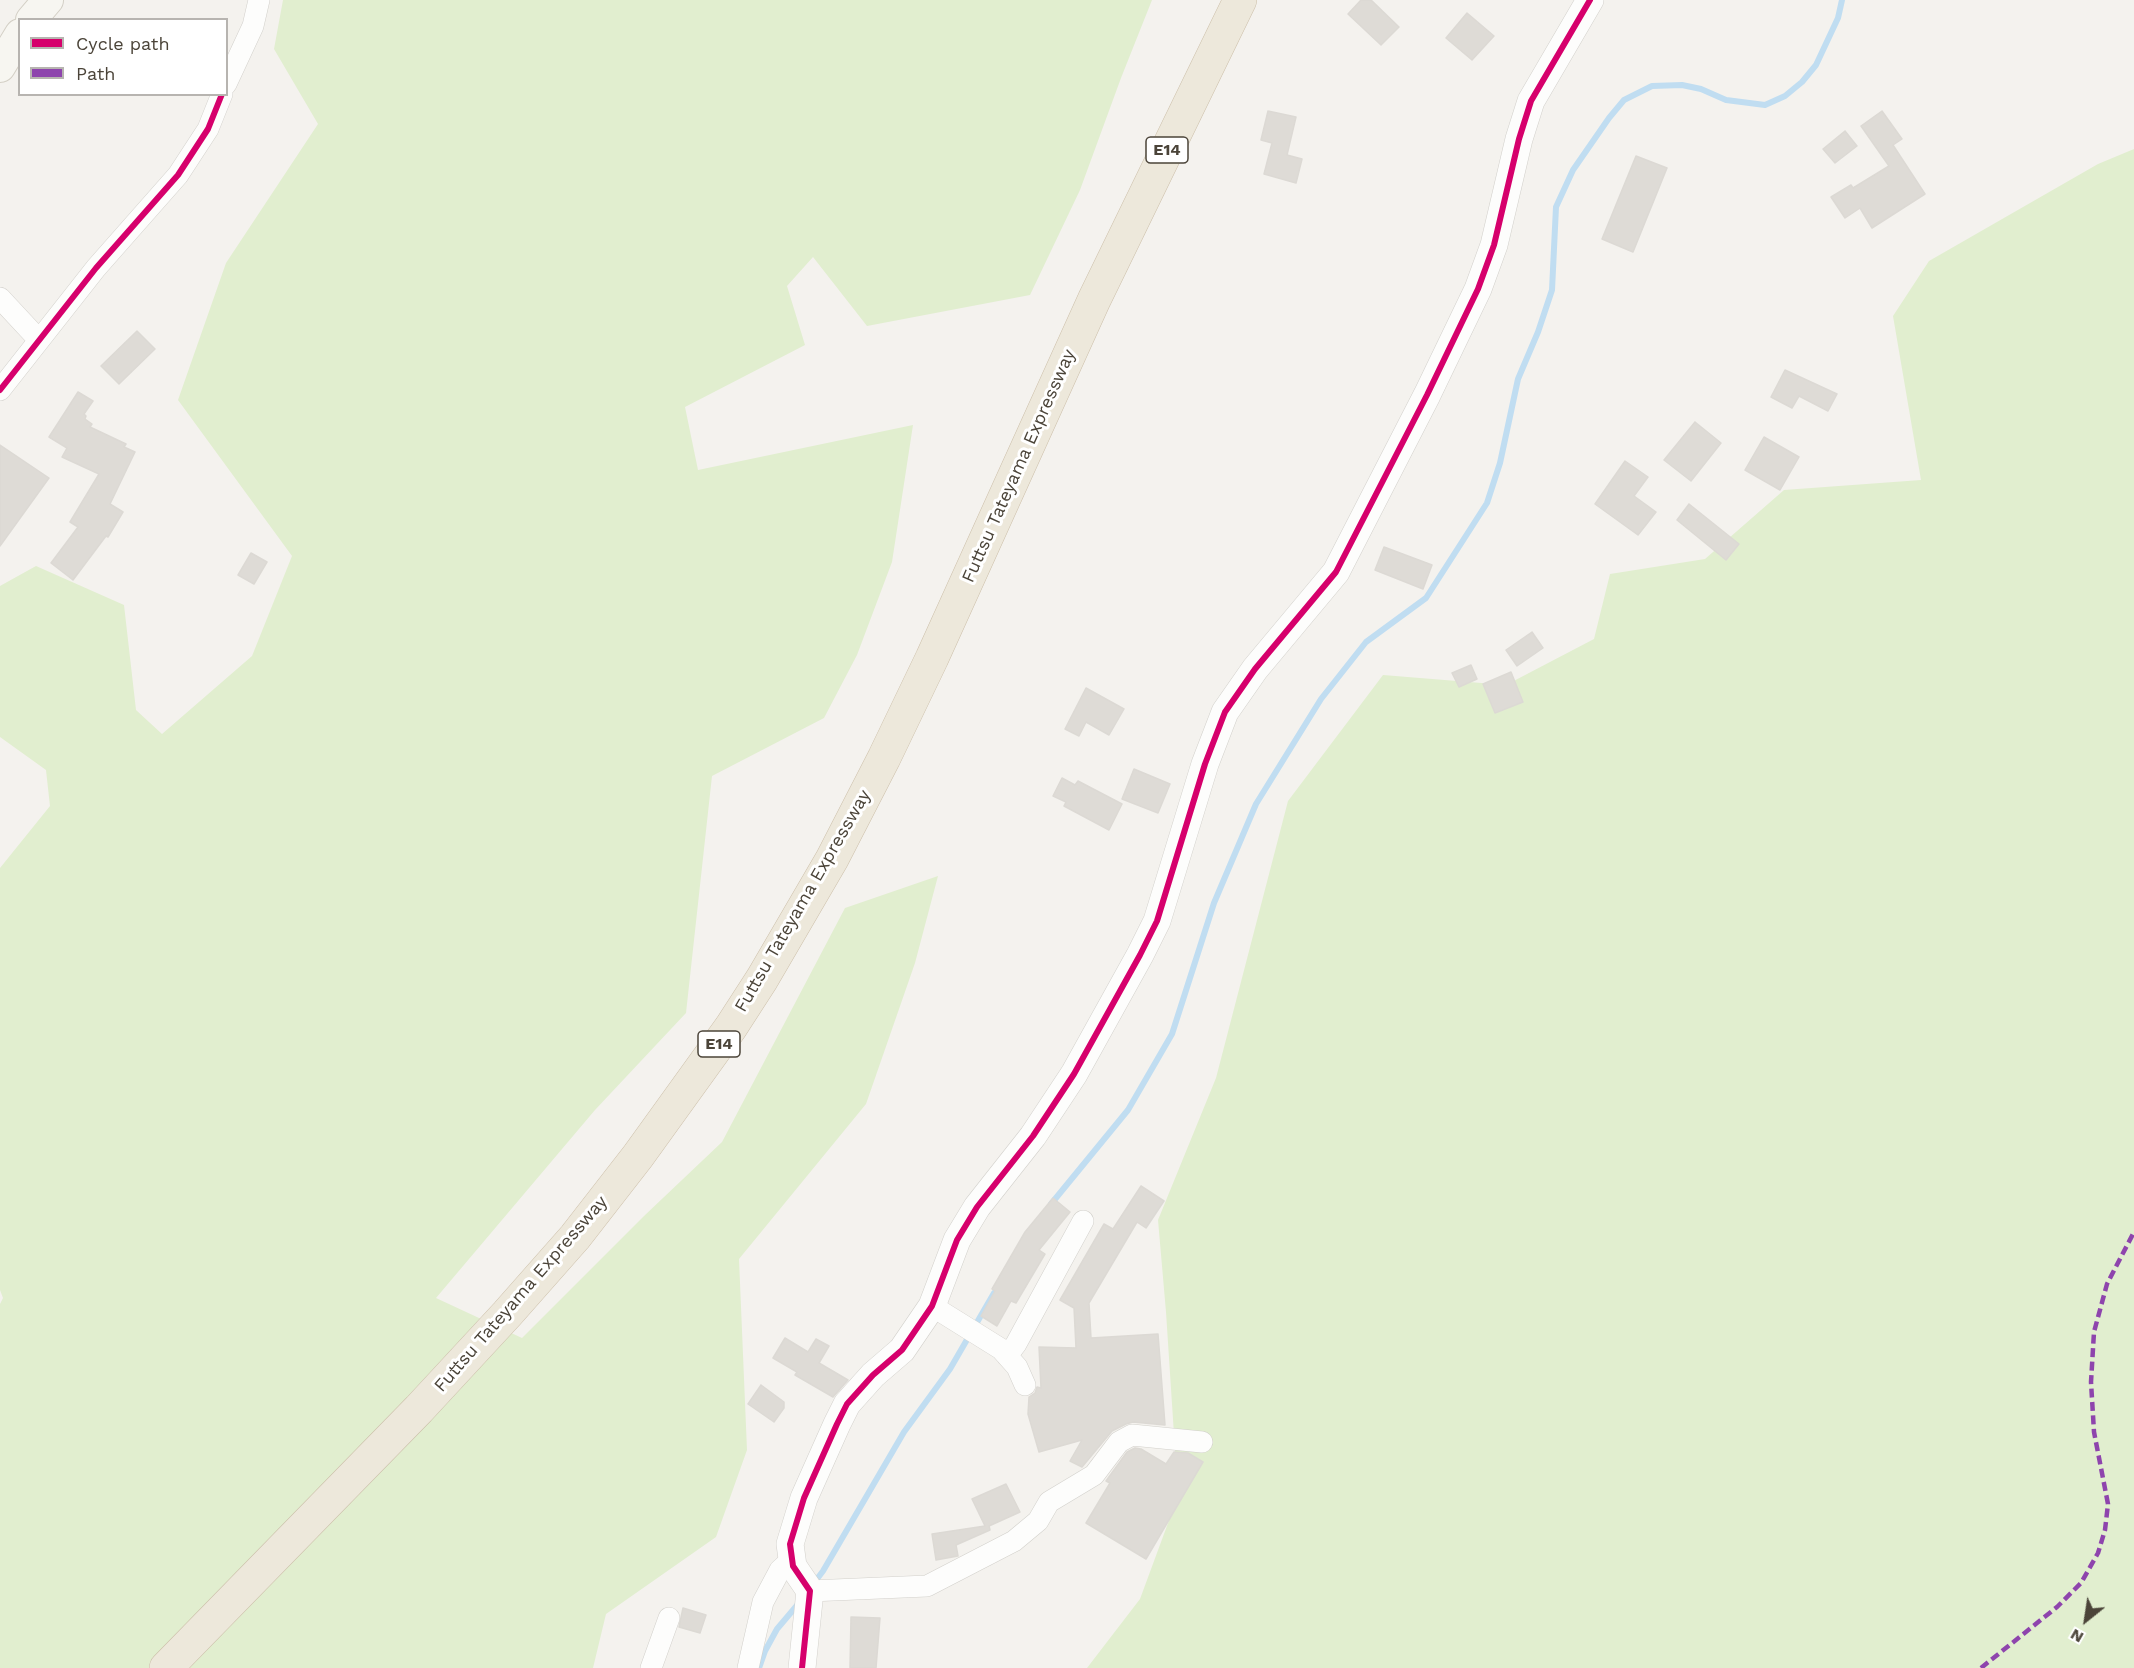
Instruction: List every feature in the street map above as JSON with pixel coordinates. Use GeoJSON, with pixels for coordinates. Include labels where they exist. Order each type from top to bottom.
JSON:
{"type":"FeatureCollection","features":[{"type":"Feature","properties":{"kind":"highway","name":"Futtsu Tateyama Expressway"},"geometry":{"type":"LineString","coordinates":[[166,1668],[419,1409],[575,1237],[638,1156],[731,1027],[762,979],[832,859],[884,758],[1095,300],[1239,0]]}},
{"type":"Feature","properties":{"kind":"main road"},"geometry":{"type":"LineString","coordinates":[[34,18],[48,0]]}},
{"type":"Feature","properties":{"kind":"main road"},"geometry":{"type":"LineString","coordinates":[[0,67],[18,37]]}},
{"type":"Feature","properties":{"kind":"street"},"geometry":{"type":"LineString","coordinates":[[228,80],[253,26],[258,0]]}},
{"type":"Feature","properties":{"kind":"street"},"geometry":{"type":"LineString","coordinates":[[802,1668],[810,1591],[793,1566],[790,1544],[804,1498],[847,1404],[873,1375],[902,1350],[932,1306],[957,1240],[977,1207],[1033,1136],[1068,1083],[1140,955],[1157,921],[1205,764],[1225,712],[1255,669],[1336,572],[1478,289],[1494,245],[1519,139],[1531,101],[1590,0]]}},
{"type":"Feature","properties":{"kind":"street"},"geometry":{"type":"LineString","coordinates":[[0,390],[96,268],[178,175],[207,129],[221,96]]}},
{"type":"Feature","properties":{"kind":"street"},"geometry":{"type":"LineString","coordinates":[[0,298],[39,340]]}},
{"type":"Feature","properties":{"kind":"street"},"geometry":{"type":"LineString","coordinates":[[1007,1356],[1016,1344],[1083,1221]]}},
{"type":"Feature","properties":{"kind":"street"},"geometry":{"type":"LineString","coordinates":[[932,1306],[1001,1349],[1017,1367],[1025,1385]]}},
{"type":"Feature","properties":{"kind":"street"},"geometry":{"type":"LineString","coordinates":[[810,1591],[927,1586],[1014,1540],[1038,1521],[1049,1502],[1094,1475],[1119,1442],[1132,1435],[1202,1442]]}},
{"type":"Feature","properties":{"kind":"street"},"geometry":{"type":"LineString","coordinates":[[748,1668],[763,1602],[780,1570],[792,1559]]}},
{"type":"Feature","properties":{"kind":"street"},"geometry":{"type":"LineString","coordinates":[[651,1668],[669,1618]]}},
{"type":"Feature","properties":{"kind":"green space"},"geometry":{"type":"Polygon","coordinates":[[[283,0],[1152,0],[1080,190],[1030,295],[867,326],[813,257],[787,286],[805,345],[685,407],[698,470],[913,425],[892,562],[857,655],[824,718],[712,776],[686,1013],[595,1110],[436,1298],[522,1338],[722,1142],[845,908],[938,876],[915,963],[866,1104],[739,1259],[747,1450],[716,1537],[606,1614],[593,1668],[0,1668],[0,1304],[3,1298],[0,1290],[0,868],[50,806],[46,770],[0,737],[0,586],[36,566],[124,605],[136,710],[162,734],[252,656],[292,556],[178,400],[226,263],[318,124],[274,49],[283,0]]]}},
{"type":"Feature","properties":{"kind":"green space"},"geometry":{"type":"Polygon","coordinates":[[[2134,149],[2134,1668],[1087,1668],[1140,1599],[1178,1496],[1158,1220],[1216,1078],[1288,801],[1383,675],[1506,685],[1594,639],[1610,574],[1705,559],[1784,490],[1921,480],[1893,316],[1929,261],[2098,164],[2134,149]]]}},
{"type":"Feature","properties":{"kind":"building"},"geometry":{"type":"Polygon","coordinates":[[[1361,0],[1371,0],[1399,27],[1381,45],[1348,14],[1361,0]]]}},
{"type":"Feature","properties":{"kind":"building"},"geometry":{"type":"Polygon","coordinates":[[[1467,13],[1494,36],[1472,60],[1446,38],[1467,13]]]}},
{"type":"Feature","properties":{"kind":"building"},"geometry":{"type":"Polygon","coordinates":[[[1268,111],[1296,117],[1287,155],[1302,159],[1296,183],[1264,174],[1272,143],[1261,140],[1268,111]]]}},
{"type":"Feature","properties":{"kind":"building"},"geometry":{"type":"Polygon","coordinates":[[[1882,111],[1902,139],[1893,145],[1925,194],[1872,228],[1860,208],[1845,218],[1831,197],[1851,185],[1853,188],[1889,166],[1861,126],[1882,111]]]}},
{"type":"Feature","properties":{"kind":"building"},"geometry":{"type":"Polygon","coordinates":[[[1845,131],[1857,146],[1835,163],[1823,149],[1845,131]]]}},
{"type":"Feature","properties":{"kind":"building"},"geometry":{"type":"Polygon","coordinates":[[[1636,156],[1667,168],[1633,252],[1602,239],[1636,156]]]}},
{"type":"Feature","properties":{"kind":"building"},"geometry":{"type":"Polygon","coordinates":[[[137,331],[155,349],[119,384],[101,366],[137,331]]]}},
{"type":"Feature","properties":{"kind":"building"},"geometry":{"type":"Polygon","coordinates":[[[1785,370],[1837,394],[1828,411],[1799,396],[1792,408],[1771,397],[1785,370]]]}},
{"type":"Feature","properties":{"kind":"building"},"geometry":{"type":"Polygon","coordinates":[[[78,392],[93,401],[84,414],[85,419],[92,424],[90,427],[126,444],[124,447],[135,452],[110,504],[123,512],[108,537],[106,536],[73,580],[51,563],[78,527],[70,522],[99,474],[62,457],[67,448],[49,437],[78,392]]]}},
{"type":"Feature","properties":{"kind":"building"},"geometry":{"type":"Polygon","coordinates":[[[1695,422],[1721,443],[1691,481],[1664,460],[1695,422]]]}},
{"type":"Feature","properties":{"kind":"building"},"geometry":{"type":"Polygon","coordinates":[[[1764,437],[1799,457],[1780,490],[1745,470],[1764,437]]]}},
{"type":"Feature","properties":{"kind":"building"},"geometry":{"type":"Polygon","coordinates":[[[0,445],[49,478],[0,546],[0,445]]]}},
{"type":"Feature","properties":{"kind":"building"},"geometry":{"type":"Polygon","coordinates":[[[1625,461],[1648,477],[1634,496],[1656,512],[1638,535],[1595,504],[1625,461]]]}},
{"type":"Feature","properties":{"kind":"building"},"geometry":{"type":"Polygon","coordinates":[[[1689,504],[1739,544],[1726,560],[1677,520],[1689,504]]]}},
{"type":"Feature","properties":{"kind":"building"},"geometry":{"type":"Polygon","coordinates":[[[1384,547],[1432,565],[1423,589],[1375,570],[1384,547]]]}},
{"type":"Feature","properties":{"kind":"building"},"geometry":{"type":"Polygon","coordinates":[[[251,553],[267,562],[254,584],[238,575],[251,553]]]}},
{"type":"Feature","properties":{"kind":"building"},"geometry":{"type":"Polygon","coordinates":[[[1532,632],[1543,648],[1517,666],[1506,650],[1532,632]]]}},
{"type":"Feature","properties":{"kind":"building"},"geometry":{"type":"Polygon","coordinates":[[[1471,665],[1477,679],[1459,687],[1452,673],[1471,665]]]}},
{"type":"Feature","properties":{"kind":"building"},"geometry":{"type":"Polygon","coordinates":[[[1511,672],[1523,702],[1495,713],[1483,684],[1511,672]]]}},
{"type":"Feature","properties":{"kind":"building"},"geometry":{"type":"Polygon","coordinates":[[[1086,688],[1124,709],[1109,735],[1086,722],[1079,736],[1065,729],[1086,688]]]}},
{"type":"Feature","properties":{"kind":"building"},"geometry":{"type":"Polygon","coordinates":[[[1134,769],[1170,784],[1158,813],[1122,799],[1134,769]]]}},
{"type":"Feature","properties":{"kind":"building"},"geometry":{"type":"Polygon","coordinates":[[[1062,778],[1075,785],[1078,781],[1122,804],[1109,830],[1064,806],[1066,802],[1053,796],[1062,778]]]}},
{"type":"Feature","properties":{"kind":"building"},"geometry":{"type":"Polygon","coordinates":[[[1141,1186],[1164,1201],[1146,1228],[1137,1222],[1089,1303],[1091,1338],[1158,1334],[1165,1425],[1133,1422],[1112,1431],[1082,1467],[1070,1461],[1082,1440],[1039,1452],[1028,1414],[1029,1397],[1035,1393],[1037,1387],[1041,1388],[1039,1347],[1076,1348],[1074,1308],[1060,1300],[1104,1224],[1113,1229],[1141,1186]]]}},
{"type":"Feature","properties":{"kind":"building"},"geometry":{"type":"Polygon","coordinates":[[[1053,1198],[1070,1212],[1039,1250],[1045,1254],[1016,1303],[1011,1301],[997,1326],[981,1316],[995,1291],[992,1289],[1025,1232],[1053,1198]]]}},
{"type":"Feature","properties":{"kind":"building"},"geometry":{"type":"Polygon","coordinates":[[[785,1338],[808,1352],[816,1339],[829,1346],[819,1363],[848,1380],[833,1397],[795,1375],[797,1372],[773,1358],[785,1338]]]}},
{"type":"Feature","properties":{"kind":"building"},"geometry":{"type":"Polygon","coordinates":[[[761,1385],[784,1402],[784,1408],[774,1422],[748,1404],[761,1385]]]}},
{"type":"Feature","properties":{"kind":"building"},"geometry":{"type":"Polygon","coordinates":[[[1135,1448],[1141,1449],[1166,1464],[1174,1452],[1188,1453],[1203,1462],[1146,1559],[1086,1523],[1110,1483],[1106,1481],[1127,1452],[1135,1448]]]}},
{"type":"Feature","properties":{"kind":"building"},"geometry":{"type":"Polygon","coordinates":[[[1006,1484],[1020,1512],[989,1526],[990,1530],[956,1545],[958,1556],[936,1560],[932,1534],[985,1526],[972,1499],[1006,1484]]]}},
{"type":"Feature","properties":{"kind":"building"},"geometry":{"type":"Polygon","coordinates":[[[683,1608],[706,1615],[700,1633],[679,1627],[683,1608]]]}},
{"type":"Feature","properties":{"kind":"building"},"geometry":{"type":"Polygon","coordinates":[[[851,1617],[880,1618],[876,1668],[850,1668],[851,1617]]]}},
{"type":"Feature","properties":{"kind":"waterway"},"geometry":{"type":"LineString","coordinates":[[1051,1204],[1128,1110],[1172,1034],[1214,903],[1256,804],[1321,699],[1366,642],[1426,598],[1487,503],[1500,463],[1518,379],[1538,332],[1552,290],[1556,207],[1573,170],[1624,100],[1652,86],[1682,85],[1701,89],[1726,100],[1765,105],[1785,96],[1802,82],[1816,65],[1838,18],[1842,0]]}},
{"type":"Feature","properties":{"kind":"waterway"},"geometry":{"type":"LineString","coordinates":[[814,1583],[904,1432],[950,1369],[994,1293]]}},
{"type":"Feature","properties":{"kind":"waterway"},"geometry":{"type":"LineString","coordinates":[[759,1668],[777,1629],[799,1603]]}},
{"type":"Feature","properties":{"kind":"marked path"},"geometry":{"type":"LineString","coordinates":[[1981,1668],[2057,1607],[2081,1583],[2098,1553],[2105,1530],[2108,1504],[2094,1432],[2091,1382],[2094,1332],[2107,1284],[2134,1232]]}},
{"type":"Feature","properties":{"kind":"cycle path"},"geometry":{"type":"LineString","coordinates":[[802,1668],[810,1591],[793,1566],[790,1544],[804,1498],[837,1424],[847,1404],[873,1375],[902,1350],[932,1306],[957,1240],[977,1207],[1033,1136],[1074,1074],[1140,955],[1157,921],[1205,764],[1225,712],[1255,669],[1336,572],[1427,395],[1478,289],[1494,245],[1519,139],[1531,101],[1590,0]]}},
{"type":"Feature","properties":{"kind":"cycle path"},"geometry":{"type":"LineString","coordinates":[[0,390],[96,268],[178,175],[208,129],[221,96]]}}]}
